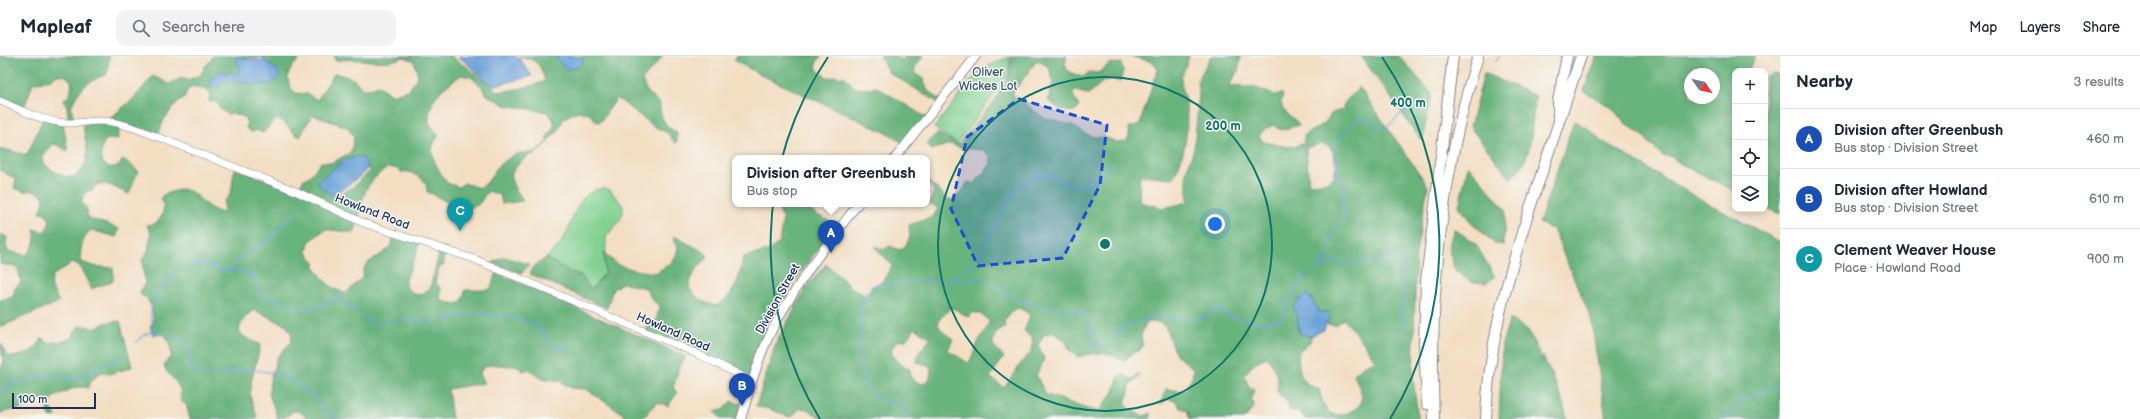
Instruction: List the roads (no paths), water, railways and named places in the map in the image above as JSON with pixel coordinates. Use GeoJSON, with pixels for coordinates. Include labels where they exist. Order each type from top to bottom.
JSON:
{"type":"FeatureCollection","features":[{"type":"Feature","properties":{"kind":"highway"},"geometry":{"type":"LineString","coordinates":[[1428,419],[1425,352],[1426,281],[1453,56]]}},
{"type":"Feature","properties":{"kind":"highway"},"geometry":{"type":"LineString","coordinates":[[1434,419],[1434,307],[1442,221],[1457,135],[1478,56]]}},
{"type":"Feature","properties":{"kind":"highway"},"geometry":{"type":"LineString","coordinates":[[1558,122],[1558,101],[1567,56]]}},
{"type":"Feature","properties":{"kind":"highway"},"geometry":{"type":"LineString","coordinates":[[1486,419],[1491,358],[1502,300],[1558,122],[1581,56]]}},
{"type":"Feature","properties":{"kind":"main road"},"geometry":{"type":"LineString","coordinates":[[897,155],[976,56]]}},
{"type":"Feature","properties":{"kind":"main road","name":"Division Street"},"geometry":{"type":"LineString","coordinates":[[741,419],[752,381],[771,331],[792,293],[817,256],[856,207]]}},
{"type":"Feature","properties":{"kind":"street","name":"Howland Road"},"geometry":{"type":"LineString","coordinates":[[0,100],[31,115],[52,121],[71,123],[103,121],[118,123],[140,130],[293,190],[366,224],[398,235],[430,243],[481,262],[693,352],[752,381]]}},
{"type":"Feature","properties":{"kind":"water"},"geometry":{"type":"Polygon","coordinates":[[[458,56],[515,56],[519,58],[532,76],[493,86],[458,56]]]}},
{"type":"Feature","properties":{"kind":"water"},"geometry":{"type":"Polygon","coordinates":[[[555,56],[580,56],[583,62],[578,67],[566,70],[555,56]]]}},
{"type":"Feature","properties":{"kind":"water"},"geometry":{"type":"Polygon","coordinates":[[[237,57],[249,60],[263,60],[278,70],[279,77],[269,84],[263,85],[232,80],[213,89],[209,81],[217,72],[230,72],[238,74],[240,69],[236,60],[237,57]]]}},
{"type":"Feature","properties":{"kind":"water"},"geometry":{"type":"Polygon","coordinates":[[[357,156],[363,158],[368,167],[356,179],[333,196],[318,184],[317,181],[342,162],[357,156]]]}},
{"type":"Feature","properties":{"kind":"water"},"geometry":{"type":"Polygon","coordinates":[[[1308,294],[1319,312],[1328,312],[1329,317],[1324,330],[1311,336],[1299,333],[1298,318],[1293,307],[1301,298],[1308,294]]]}},
{"type":"Feature","properties":{"kind":"waterway"},"geometry":{"type":"LineString","coordinates":[[1496,61],[1500,56]]}},
{"type":"Feature","properties":{"kind":"waterway"},"geometry":{"type":"LineString","coordinates":[[1318,270],[1327,257],[1332,233],[1344,218],[1345,210],[1341,203],[1347,189],[1336,178],[1336,165],[1333,153],[1340,139],[1346,130],[1358,119],[1366,119],[1379,128],[1383,128],[1392,123],[1402,113],[1418,104],[1423,99]]}},
{"type":"Feature","properties":{"kind":"waterway"},"geometry":{"type":"LineString","coordinates":[[953,279],[976,260],[1014,190],[1043,173],[1067,183],[1082,186],[1095,179],[1114,162]]}},
{"type":"Feature","properties":{"kind":"waterway"},"geometry":{"type":"LineString","coordinates":[[229,270],[247,253],[271,239],[295,214]]}},
{"type":"Feature","properties":{"kind":"waterway"},"geometry":{"type":"LineString","coordinates":[[1319,270],[1336,261],[1349,264],[1396,258],[1401,260],[1403,263],[1402,310],[1404,335]]}},
{"type":"Feature","properties":{"kind":"waterway"},"geometry":{"type":"LineString","coordinates":[[137,342],[144,335],[153,331],[151,313],[152,304],[167,279],[183,267],[200,263],[220,269],[244,272],[252,275],[256,278],[259,293],[265,300],[280,301],[295,308],[306,310],[324,305],[335,298],[347,303],[368,321],[379,324],[403,320],[429,322],[480,314],[524,319],[539,327],[550,344],[558,350],[576,346]]}},
{"type":"Feature","properties":{"kind":"waterway"},"geometry":{"type":"LineString","coordinates":[[909,419],[902,407],[885,401],[869,390],[863,379],[858,348],[862,305],[865,294],[874,286],[918,281],[963,280],[980,277],[990,281],[1005,293],[1024,302],[1059,311],[1070,309],[1089,317],[1091,341],[1097,346],[1101,345],[1124,328],[1147,319],[1163,317],[1199,319],[1218,309],[1235,319],[1243,318],[1254,322],[1278,321],[1283,317],[1286,304],[1305,275],[1308,274]]}},
{"type":"Feature","properties":{"kind":"waterway"},"geometry":{"type":"LineString","coordinates":[[153,331],[180,339],[184,342],[188,346],[190,352],[189,364],[197,374],[212,375],[248,369],[281,374],[314,395],[319,406],[332,415],[334,419]]}},
{"type":"Feature","properties":{"kind":"waterway"},"geometry":{"type":"LineString","coordinates":[[0,391],[13,383],[50,375],[75,379],[121,358]]}},
{"type":"Feature","properties":{"kind":"waterway"},"geometry":{"type":"LineString","coordinates":[[1726,419],[1744,400],[1768,389],[1780,390]]}},
{"type":"Feature","properties":{"kind":"place","name":"Clement Weaver House"},"geometry":{"type":"Point","coordinates":[460,231]}},
{"type":"Feature","properties":{"kind":"place","name":"Division after Greenbush"},"geometry":{"type":"Point","coordinates":[831,253]}},
{"type":"Feature","properties":{"kind":"place","name":"Division after Howland"},"geometry":{"type":"Point","coordinates":[742,406]}},
{"type":"Feature","properties":{"kind":"park label","name":"Oliver Wickes Lot"},"geometry":{"type":"Point","coordinates":[988,79]}}]}
